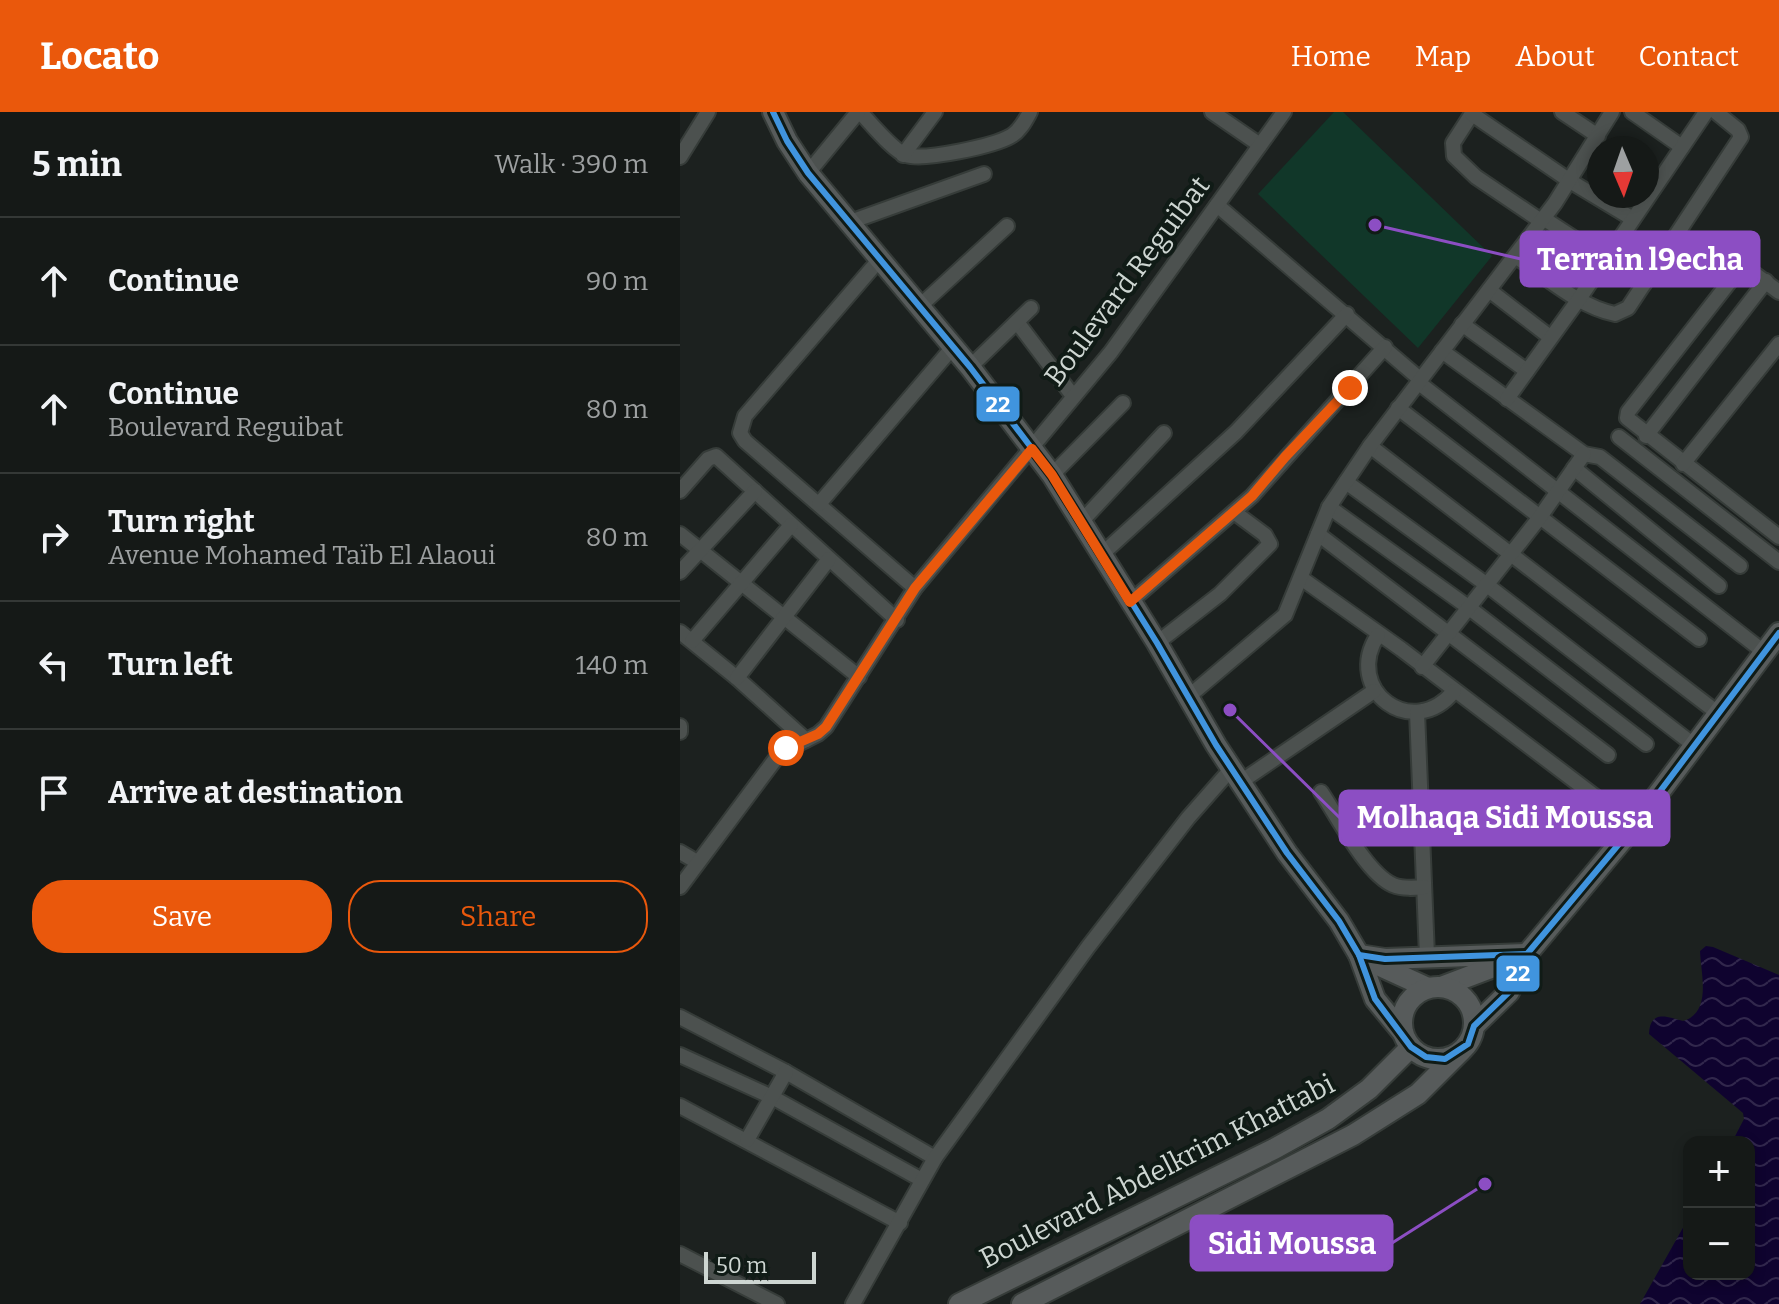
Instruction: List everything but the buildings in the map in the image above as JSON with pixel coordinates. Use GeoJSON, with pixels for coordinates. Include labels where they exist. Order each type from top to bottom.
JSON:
{"type":"FeatureCollection","features":[{"type":"Feature","properties":{"kind":"street"},"geometry":{"type":"LineString","coordinates":[[681,150],[708,112]]}},
{"type":"Feature","properties":{"kind":"street"},"geometry":{"type":"LineString","coordinates":[[773,112],[780,130],[808,173],[970,367],[1052,475],[1287,853],[1339,921],[1359,955],[1375,999],[1384,1014],[1426,1057],[1453,1056],[1461,1051],[1472,1036],[1474,1026],[1469,1004],[1452,990],[1434,988],[1359,955]]}},
{"type":"Feature","properties":{"kind":"street"},"geometry":{"type":"LineString","coordinates":[[808,173],[826,147],[859,112],[903,155],[931,157],[1009,138],[1018,131],[1030,112]]}},
{"type":"Feature","properties":{"kind":"street"},"geometry":{"type":"LineString","coordinates":[[903,155],[935,112]]}},
{"type":"Feature","properties":{"kind":"street"},"geometry":{"type":"LineString","coordinates":[[1212,112],[1260,145]]}},
{"type":"Feature","properties":{"kind":"street","name":"Boulevard Reguibat"},"geometry":{"type":"LineString","coordinates":[[680,887],[780,753],[826,727],[915,588],[1111,352],[1284,112]]}},
{"type":"Feature","properties":{"kind":"street"},"geometry":{"type":"LineString","coordinates":[[1562,112],[1590,136]]}},
{"type":"Feature","properties":{"kind":"street"},"geometry":{"type":"LineString","coordinates":[[1600,136],[1612,112]]}},
{"type":"Feature","properties":{"kind":"street"},"geometry":{"type":"LineString","coordinates":[[1632,112],[1682,147]]}},
{"type":"Feature","properties":{"kind":"street"},"geometry":{"type":"LineString","coordinates":[[1659,172],[1682,147],[1706,112]]}},
{"type":"Feature","properties":{"kind":"street"},"geometry":{"type":"LineString","coordinates":[[1515,256],[1579,299],[1611,314],[1631,306],[1741,137],[1738,130],[1716,112]]}},
{"type":"Feature","properties":{"kind":"street"},"geometry":{"type":"LineString","coordinates":[[1633,219],[1570,181],[1472,113],[1453,143],[1454,156],[1476,177],[1644,284]]}},
{"type":"Feature","properties":{"kind":"street"},"geometry":{"type":"LineString","coordinates":[[1188,697],[1278,623],[1290,605],[1329,507],[1370,446],[1587,156]]}},
{"type":"Feature","properties":{"kind":"street"},"geometry":{"type":"LineString","coordinates":[[850,222],[984,174]]}},
{"type":"Feature","properties":{"kind":"street"},"geometry":{"type":"LineString","coordinates":[[1217,205],[1385,347],[1420,382],[1764,652]]}},
{"type":"Feature","properties":{"kind":"street"},"geometry":{"type":"LineString","coordinates":[[1507,399],[1579,299],[1638,208]]}},
{"type":"Feature","properties":{"kind":"street"},"geometry":{"type":"LineString","coordinates":[[920,306],[1007,226]]}},
{"type":"Feature","properties":{"kind":"street"},"geometry":{"type":"LineString","coordinates":[[879,260],[745,416],[740,433],[745,441],[915,588]]}},
{"type":"Feature","properties":{"kind":"street"},"geometry":{"type":"LineString","coordinates":[[1779,292],[1748,269],[1738,271],[1627,418],[1646,436],[1779,537]]}},
{"type":"Feature","properties":{"kind":"street"},"geometry":{"type":"LineString","coordinates":[[1646,436],[1766,281]]}},
{"type":"Feature","properties":{"kind":"street"},"geometry":{"type":"LineString","coordinates":[[1489,290],[1550,337]]}},
{"type":"Feature","properties":{"kind":"street"},"geometry":{"type":"LineString","coordinates":[[970,367],[1031,308]]}},
{"type":"Feature","properties":{"kind":"street"},"geometry":{"type":"LineString","coordinates":[[1101,555],[1236,432],[1347,314]]}},
{"type":"Feature","properties":{"kind":"street"},"geometry":{"type":"LineString","coordinates":[[1017,322],[1073,396]]}},
{"type":"Feature","properties":{"kind":"street"},"geometry":{"type":"LineString","coordinates":[[1462,324],[1527,371]]}},
{"type":"Feature","properties":{"kind":"street"},"geometry":{"type":"LineString","coordinates":[[819,504],[953,347]]}},
{"type":"Feature","properties":{"kind":"street"},"geometry":{"type":"LineString","coordinates":[[1130,602],[1266,482],[1385,347]]}},
{"type":"Feature","properties":{"kind":"street"},"geometry":{"type":"LineString","coordinates":[[1442,351],[1584,454],[1600,457],[1740,566]]}},
{"type":"Feature","properties":{"kind":"street"},"geometry":{"type":"LineString","coordinates":[[1683,464],[1777,351]]}},
{"type":"Feature","properties":{"kind":"street"},"geometry":{"type":"LineString","coordinates":[[1052,475],[1123,403]]}},
{"type":"Feature","properties":{"kind":"street"},"geometry":{"type":"LineString","coordinates":[[1398,408],[1699,639]]}},
{"type":"Feature","properties":{"kind":"street"},"geometry":{"type":"LineString","coordinates":[[1081,522],[1164,433]]}},
{"type":"Feature","properties":{"kind":"street"},"geometry":{"type":"LineString","coordinates":[[1619,437],[1779,562]]}},
{"type":"Feature","properties":{"kind":"street"},"geometry":{"type":"LineString","coordinates":[[1370,446],[1719,714]]}},
{"type":"Feature","properties":{"kind":"street"},"geometry":{"type":"LineString","coordinates":[[1422,667],[1512,554],[1584,454]]}},
{"type":"Feature","properties":{"kind":"street"},"geometry":{"type":"LineString","coordinates":[[680,491],[714,455],[897,620]]}},
{"type":"Feature","properties":{"kind":"street"},"geometry":{"type":"LineString","coordinates":[[1574,468],[1719,586]]}},
{"type":"Feature","properties":{"kind":"street"},"geometry":{"type":"LineString","coordinates":[[1346,482],[1487,585],[1695,746]]}},
{"type":"Feature","properties":{"kind":"street"},"geometry":{"type":"LineString","coordinates":[[680,572],[755,491]]}},
{"type":"Feature","properties":{"kind":"street"},"geometry":{"type":"LineString","coordinates":[[1329,507],[1468,607],[1646,744]]}},
{"type":"Feature","properties":{"kind":"street"},"geometry":{"type":"LineString","coordinates":[[1157,643],[1220,594],[1270,544],[1265,535],[1234,512]]}},
{"type":"Feature","properties":{"kind":"street"},"geometry":{"type":"LineString","coordinates":[[692,641],[791,525]]}},
{"type":"Feature","properties":{"kind":"street"},"geometry":{"type":"LineString","coordinates":[[680,534],[859,677]]}},
{"type":"Feature","properties":{"kind":"street"},"geometry":{"type":"LineString","coordinates":[[1318,534],[1608,755]]}},
{"type":"Feature","properties":{"kind":"street"},"geometry":{"type":"LineString","coordinates":[[737,678],[829,559]]}},
{"type":"Feature","properties":{"kind":"street"},"geometry":{"type":"LineString","coordinates":[[1301,578],[1634,826]]}},
{"type":"Feature","properties":{"kind":"street"},"geometry":{"type":"LineString","coordinates":[[680,632],[806,740]]}},
{"type":"Feature","properties":{"kind":"street"},"geometry":{"type":"LineString","coordinates":[[1474,1026],[1509,992],[1527,954],[1634,826],[1779,633]]}},
{"type":"Feature","properties":{"kind":"street"},"geometry":{"type":"LineString","coordinates":[[1378,635],[1371,645],[1368,674],[1374,691],[1396,709],[1417,712],[1442,704],[1454,691]]}},
{"type":"Feature","properties":{"kind":"street"},"geometry":{"type":"LineString","coordinates":[[853,1304],[935,1158],[1088,947],[1179,830],[1237,775],[1374,691]]}},
{"type":"Feature","properties":{"kind":"street"},"geometry":{"type":"LineString","coordinates":[[1417,712],[1427,956]]}},
{"type":"Feature","properties":{"kind":"street"},"geometry":{"type":"LineString","coordinates":[[680,726],[680,732]]}},
{"type":"Feature","properties":{"kind":"street"},"geometry":{"type":"LineString","coordinates":[[1321,792],[1368,862],[1381,876],[1397,887],[1424,887]]}},
{"type":"Feature","properties":{"kind":"street"},"geometry":{"type":"LineString","coordinates":[[680,852],[697,862]]}},
{"type":"Feature","properties":{"kind":"street"},"geometry":{"type":"LineString","coordinates":[[1359,955],[1385,959],[1527,954]]}},
{"type":"Feature","properties":{"kind":"street"},"geometry":{"type":"LineString","coordinates":[[1407,1040],[1404,1010],[1409,1001],[1434,988],[1527,954]]}},
{"type":"Feature","properties":{"kind":"street"},"geometry":{"type":"LineString","coordinates":[[681,1019],[786,1072],[935,1158]]}},
{"type":"Feature","properties":{"kind":"street","name":"Boulevard Abdelkrim Khattabi"},"geometry":{"type":"LineString","coordinates":[[959,1304],[1254,1158],[1352,1104],[1407,1040]]}},
{"type":"Feature","properties":{"kind":"street","name":"Boulevard Abdelkrim Khattabi"},"geometry":{"type":"LineString","coordinates":[[1022,1304],[1353,1135],[1404,1104],[1431,1083],[1461,1051]]}},
{"type":"Feature","properties":{"kind":"street"},"geometry":{"type":"LineString","coordinates":[[680,1055],[772,1097],[922,1180]]}},
{"type":"Feature","properties":{"kind":"street"},"geometry":{"type":"LineString","coordinates":[[747,1140],[786,1072]]}},
{"type":"Feature","properties":{"kind":"street"},"geometry":{"type":"LineString","coordinates":[[680,1106],[900,1223]]}},
{"type":"Feature","properties":{"kind":"street"},"geometry":{"type":"LineString","coordinates":[[1254,1158],[1265,1181]]}},
{"type":"Feature","properties":{"kind":"street"},"geometry":{"type":"LineString","coordinates":[[680,1254],[777,1304]]}},
{"type":"Feature","properties":{"kind":"green space"},"geometry":{"type":"Polygon","coordinates":[[[1334,112],[1343,112],[1492,256],[1418,348],[1258,194],[1334,112]]]}},
{"type":"Feature","properties":{"kind":"water"},"geometry":{"type":"Polygon","coordinates":[[[1706,946],[1713,947],[1779,975],[1779,1304],[1640,1304],[1683,1228],[1683,1280],[1755,1280],[1755,1136],[1735,1136],[1744,1119],[1743,1113],[1649,1034],[1652,1021],[1656,1018],[1683,1021],[1698,1010],[1703,992],[1700,951],[1706,946]]]}},
{"type":"Feature","properties":{"kind":"transit line","name":"22"},"geometry":{"type":"LineString","coordinates":[[773,112],[808,173],[970,367],[1052,475],[1157,643],[1216,745],[1287,853],[1339,921],[1359,955],[1375,999],[1411,1047],[1426,1057],[1445,1059],[1468,1044],[1474,1026],[1509,992],[1527,954],[1634,826],[1779,633]]}},
{"type":"Feature","properties":{"kind":"transit line","name":"22"},"geometry":{"type":"LineString","coordinates":[[1359,955],[1385,959],[1527,954]]}},
{"type":"Feature","properties":{"kind":"place","name":"Terrain l9echa"},"geometry":{"type":"Point","coordinates":[1375,225]}},
{"type":"Feature","properties":{"kind":"place","name":"Molhaqa Sidi Moussa"},"geometry":{"type":"Point","coordinates":[1230,710]}},
{"type":"Feature","properties":{"kind":"place","name":"Sidi Moussa"},"geometry":{"type":"Point","coordinates":[1485,1184]}},
{"type":"Feature","properties":{"kind":"route"},"geometry":{"type":"LineString","coordinates":[[786,748],[818,734],[826,727],[915,588],[1032,449],[1052,475],[1130,602],[1252,496],[1350,388]]}}]}
